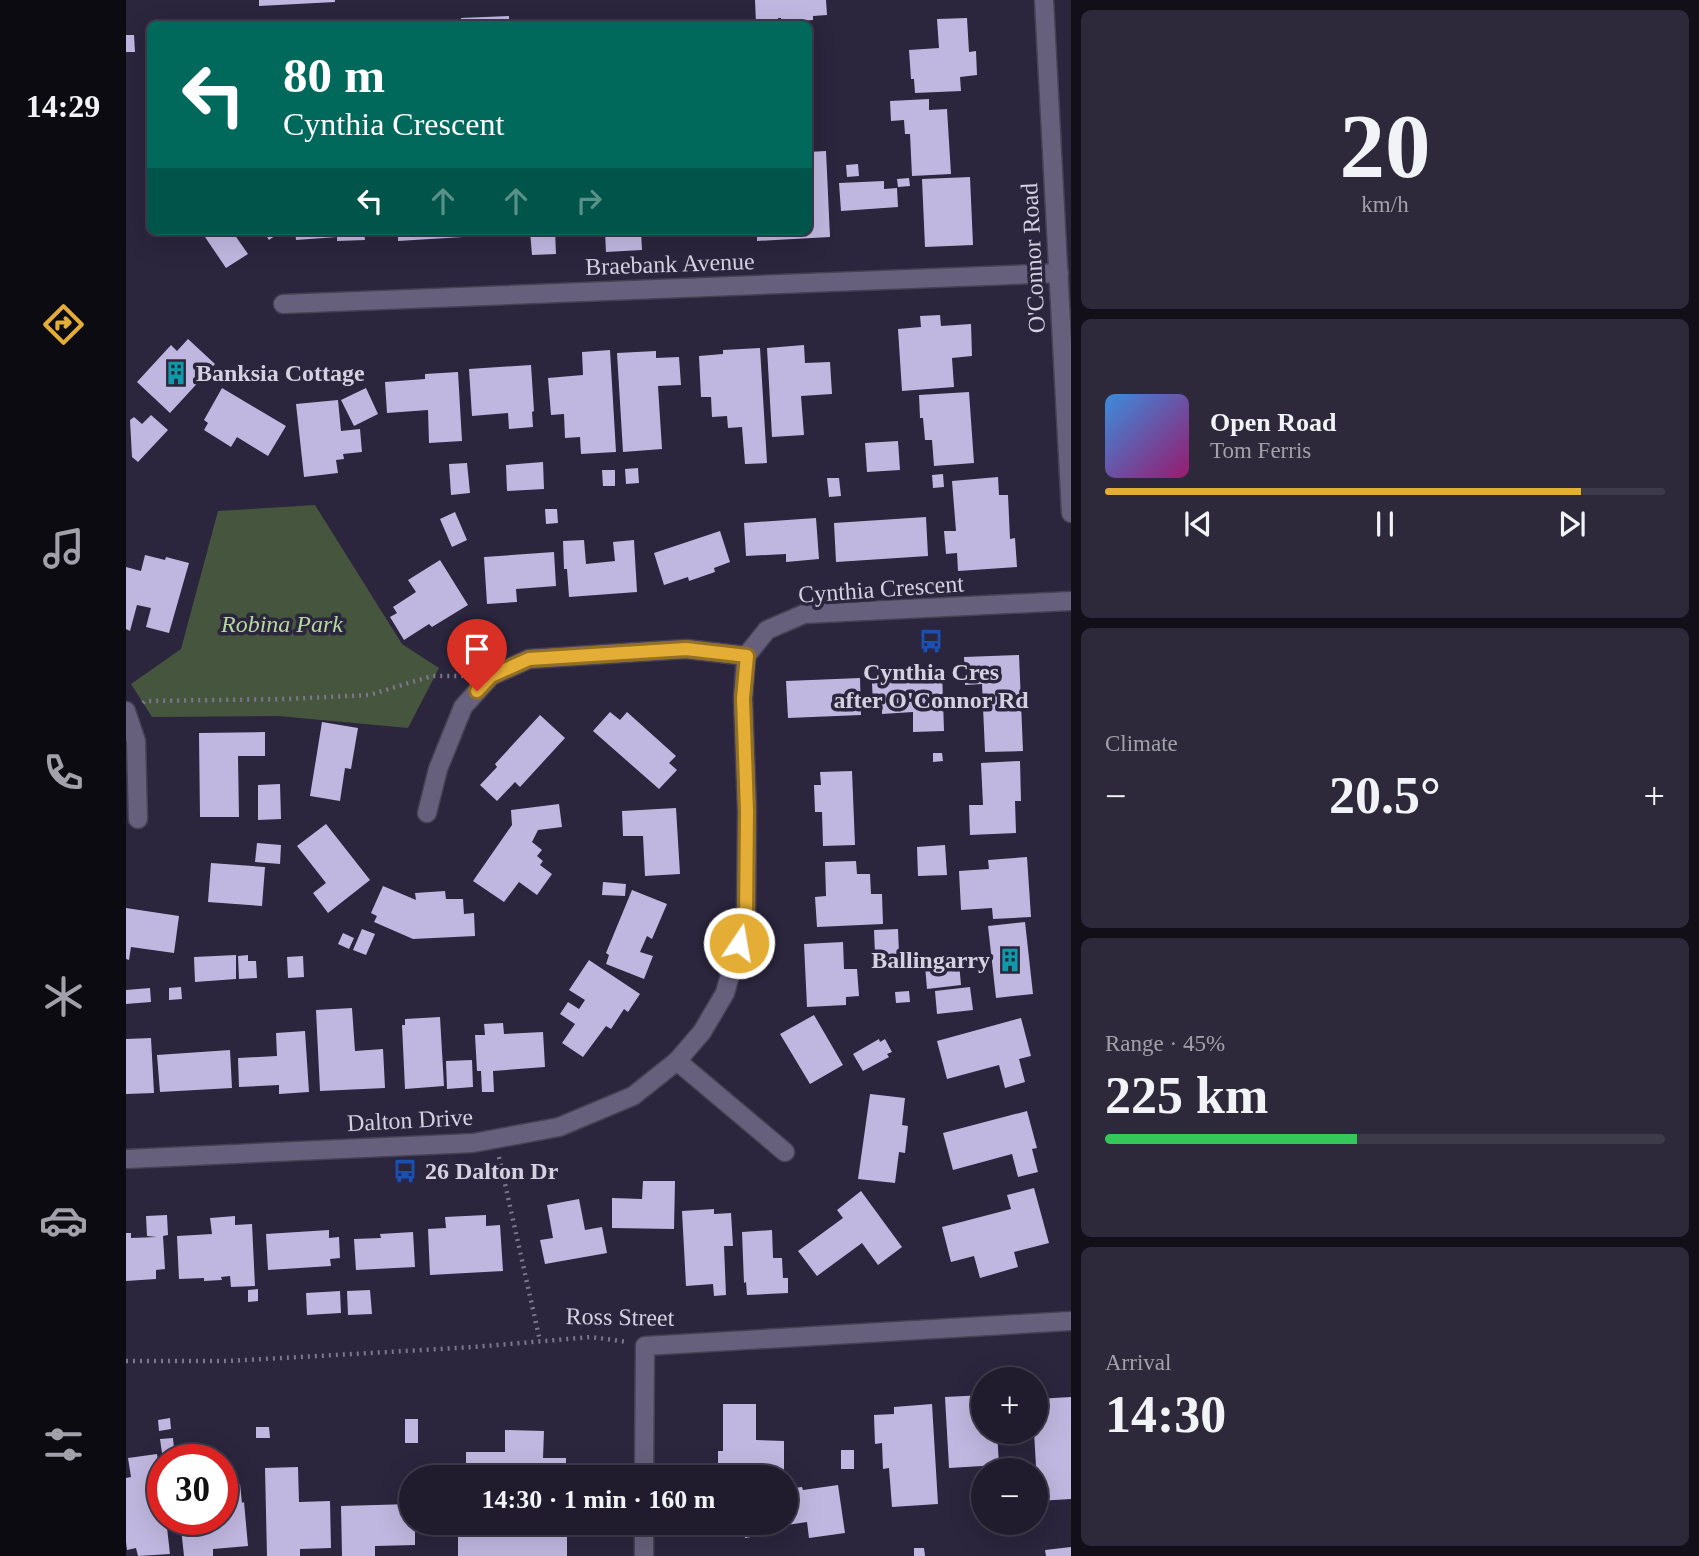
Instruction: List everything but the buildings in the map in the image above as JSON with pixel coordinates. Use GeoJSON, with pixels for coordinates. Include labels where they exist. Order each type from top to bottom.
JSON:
{"type":"FeatureCollection","features":[{"type":"Feature","properties":{"kind":"street","name":"O'Connor Road"},"geometry":{"type":"LineString","coordinates":[[1044,0],[1071,513]]}},
{"type":"Feature","properties":{"kind":"street","name":"Braebank Avenue"},"geometry":{"type":"LineString","coordinates":[[283,304],[1059,273]]}},
{"type":"Feature","properties":{"kind":"street","name":"Cynthia Crescent"},"geometry":{"type":"LineString","coordinates":[[747,656],[767,629],[804,614],[1071,601]]}},
{"type":"Feature","properties":{"kind":"street"},"geometry":{"type":"LineString","coordinates":[[427,813],[438,769],[463,707],[491,676],[529,659],[686,649],[747,656]]}},
{"type":"Feature","properties":{"kind":"street","name":"Dalton Drive"},"geometry":{"type":"LineString","coordinates":[[126,1159],[473,1143],[559,1127],[633,1096],[677,1061],[702,1032],[725,993],[746,918],[747,811],[743,698],[747,656]]}},
{"type":"Feature","properties":{"kind":"street"},"geometry":{"type":"LineString","coordinates":[[131,709],[136,741],[138,819]]}},
{"type":"Feature","properties":{"kind":"street"},"geometry":{"type":"LineString","coordinates":[[677,1061],[785,1152]]}},
{"type":"Feature","properties":{"kind":"street","name":"Ross Street"},"geometry":{"type":"LineString","coordinates":[[645,1346],[1071,1321]]}},
{"type":"Feature","properties":{"kind":"street"},"geometry":{"type":"LineString","coordinates":[[644,1465],[645,1346]]}},
{"type":"Feature","properties":{"kind":"street"},"geometry":{"type":"LineString","coordinates":[[644,1535],[644,1556]]}},
{"type":"Feature","properties":{"kind":"path"},"geometry":{"type":"LineString","coordinates":[[131,709],[145,701],[369,695],[432,676],[464,676]]}},
{"type":"Feature","properties":{"kind":"path"},"geometry":{"type":"LineString","coordinates":[[500,1162],[540,1341]]}},
{"type":"Feature","properties":{"kind":"path","name":"Ross Street"},"geometry":{"type":"LineString","coordinates":[[126,1360],[228,1361],[591,1337],[645,1346]]}},
{"type":"Feature","properties":{"kind":"green space","name":"Robina Park"},"geometry":{"type":"Polygon","coordinates":[[[315,505],[402,644],[439,668],[408,728],[278,716],[152,717],[131,684],[181,649],[218,511],[315,505]]]}},
{"type":"Feature","properties":{"kind":"place","name":"Banksia Cottage"},"geometry":{"type":"Point","coordinates":[176,373]}},
{"type":"Feature","properties":{"kind":"place","name":"Cynthia Cres after O'Connor Rd"},"geometry":{"type":"Point","coordinates":[931,641]}},
{"type":"Feature","properties":{"kind":"place","name":"Ballingarry"},"geometry":{"type":"Point","coordinates":[1010,960]}},
{"type":"Feature","properties":{"kind":"place","name":"26 Dalton Dr"},"geometry":{"type":"Point","coordinates":[405,1171]}},
{"type":"Feature","properties":{"kind":"route"},"geometry":{"type":"LineString","coordinates":[[477,691],[491,676],[529,659],[686,649],[747,656],[743,698],[747,811],[746,918],[739,943]]}}]}
